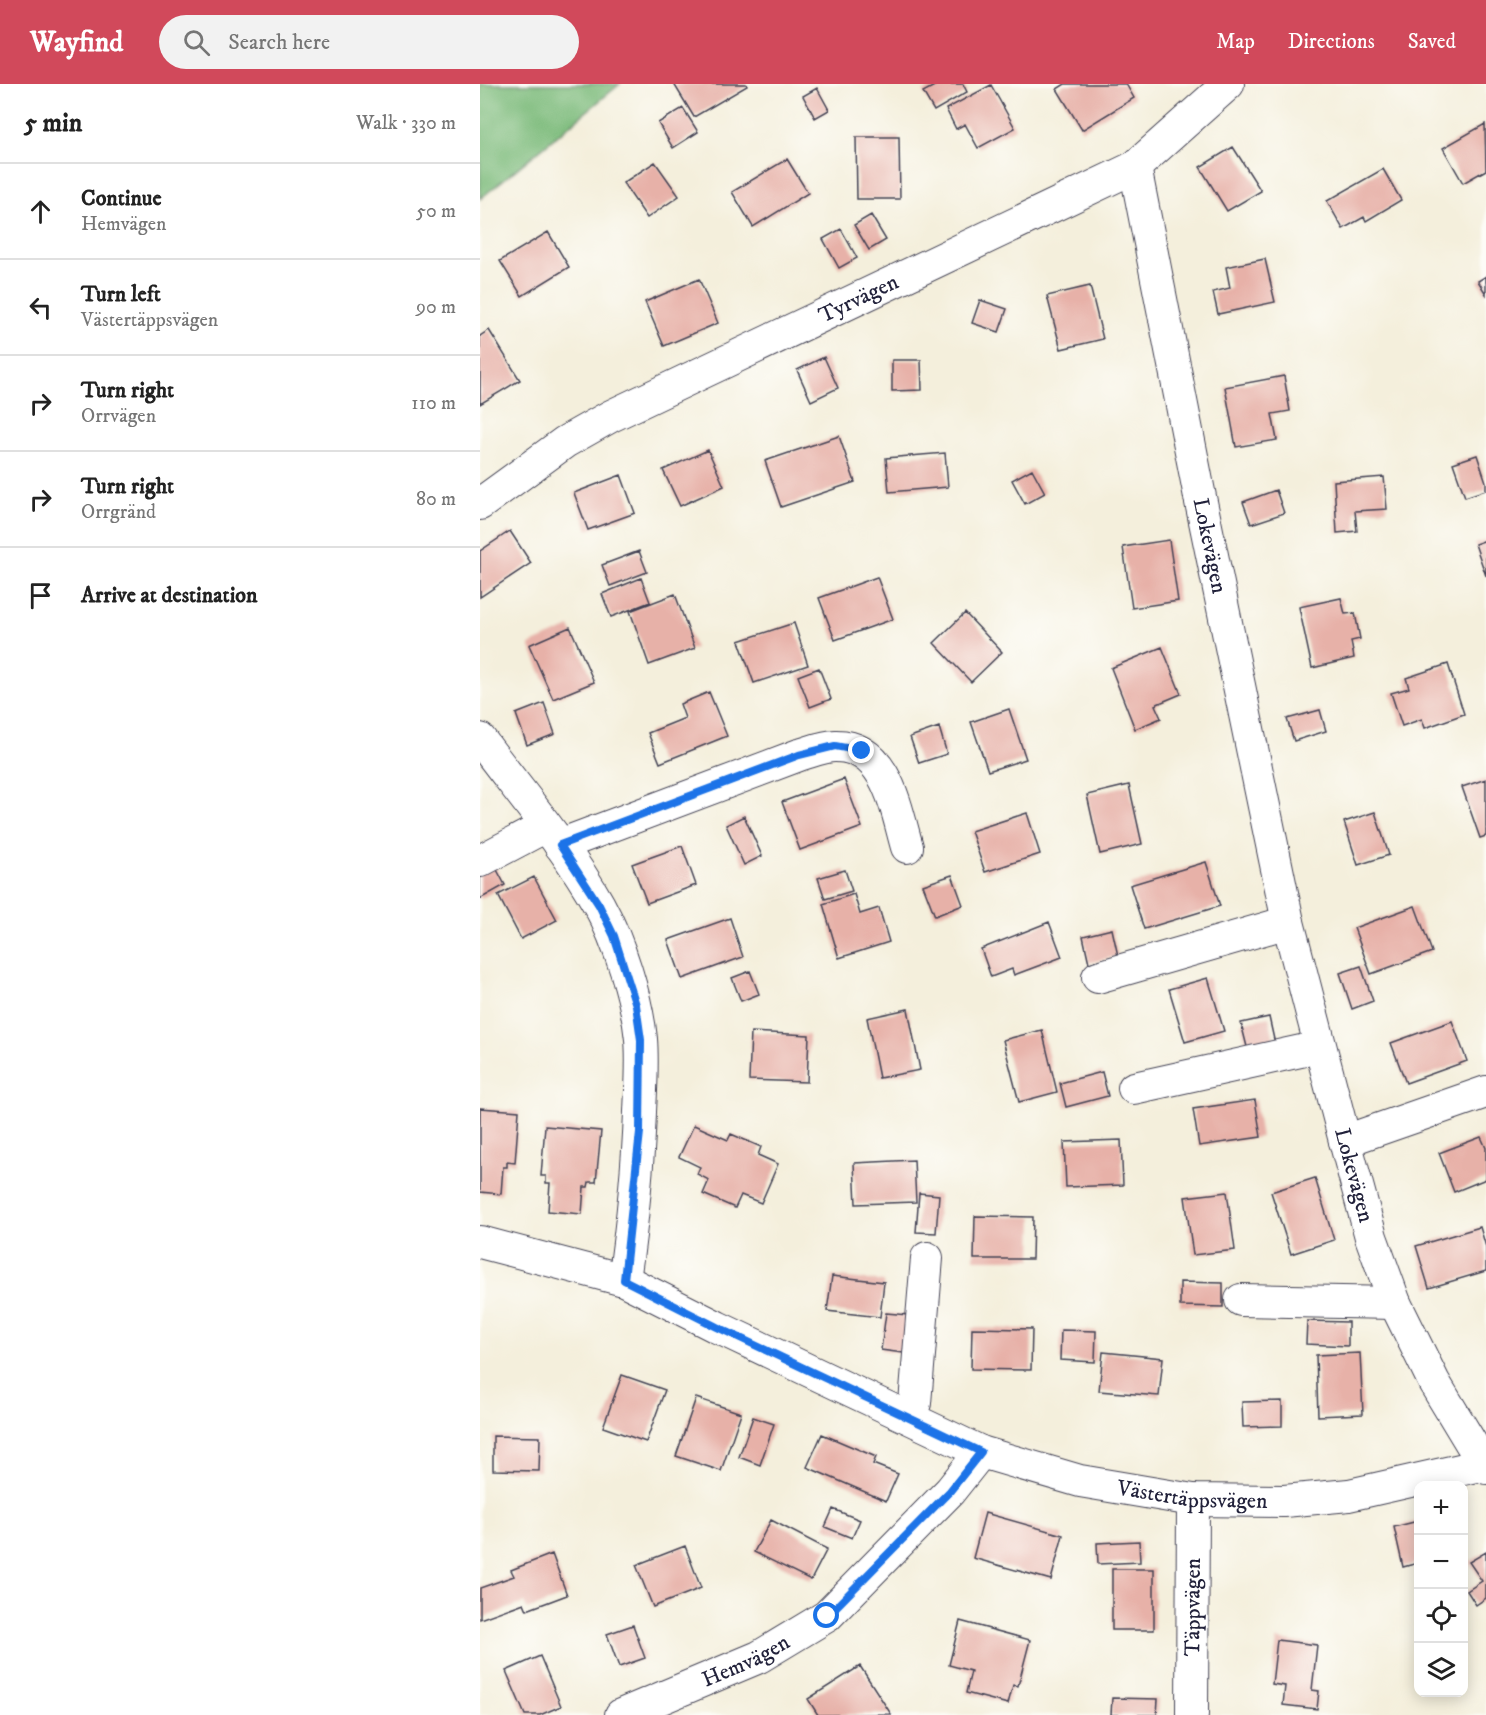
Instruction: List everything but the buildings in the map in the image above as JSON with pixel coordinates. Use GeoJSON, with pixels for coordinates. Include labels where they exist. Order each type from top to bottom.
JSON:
{"type":"FeatureCollection","features":[{"type":"Feature","properties":{"kind":"street","name":"Tyrvägen"},"geometry":{"type":"LineString","coordinates":[[480,504],[565,442],[611,416],[1135,167],[1228,84]]}},
{"type":"Feature","properties":{"kind":"street","name":"Lokevägen"},"geometry":{"type":"LineString","coordinates":[[1135,167],[1201,502],[1288,922],[1319,1047],[1371,1237],[1395,1303],[1434,1382],[1485,1466]]}},
{"type":"Feature","properties":{"kind":"street"},"geometry":{"type":"LineString","coordinates":[[480,738],[553,836],[599,905],[614,936],[636,1005],[641,1040],[640,1132],[624,1280]]}},
{"type":"Feature","properties":{"kind":"street"},"geometry":{"type":"LineString","coordinates":[[480,861],[799,755],[835,746],[862,751],[880,769],[892,795],[907,847]]}},
{"type":"Feature","properties":{"kind":"street"},"geometry":{"type":"LineString","coordinates":[[1098,977],[1288,922]]}},
{"type":"Feature","properties":{"kind":"street"},"geometry":{"type":"LineString","coordinates":[[1134,1088],[1319,1047]]}},
{"type":"Feature","properties":{"kind":"street"},"geometry":{"type":"LineString","coordinates":[[1345,1141],[1486,1092]]}},
{"type":"Feature","properties":{"kind":"street","name":"Västertäppsvägen"},"geometry":{"type":"LineString","coordinates":[[480,1242],[624,1280],[717,1327],[910,1416],[981,1452],[1080,1481],[1193,1500],[1284,1501],[1349,1495],[1485,1466]]}},
{"type":"Feature","properties":{"kind":"street"},"geometry":{"type":"LineString","coordinates":[[910,1416],[915,1403],[927,1258]]}},
{"type":"Feature","properties":{"kind":"street"},"geometry":{"type":"LineString","coordinates":[[1241,1300],[1395,1303]]}},
{"type":"Feature","properties":{"kind":"street","name":"Hemvägen"},"geometry":{"type":"LineString","coordinates":[[621,1715],[759,1657],[827,1616],[950,1491],[981,1452]]}},
{"type":"Feature","properties":{"kind":"street","name":"Täppvägen"},"geometry":{"type":"LineString","coordinates":[[1192,1715],[1193,1500]]}},
{"type":"Feature","properties":{"kind":"green space"},"geometry":{"type":"Polygon","coordinates":[[[480,84],[620,84],[480,199],[480,84]]]}},
{"type":"Feature","properties":{"kind":"route"},"geometry":{"type":"LineString","coordinates":[[827,1616],[950,1491],[981,1452],[910,1416],[717,1327],[624,1280],[640,1132],[641,1040],[636,1005],[614,936],[599,905],[560,845],[799,755],[835,746],[862,751]]}}]}
